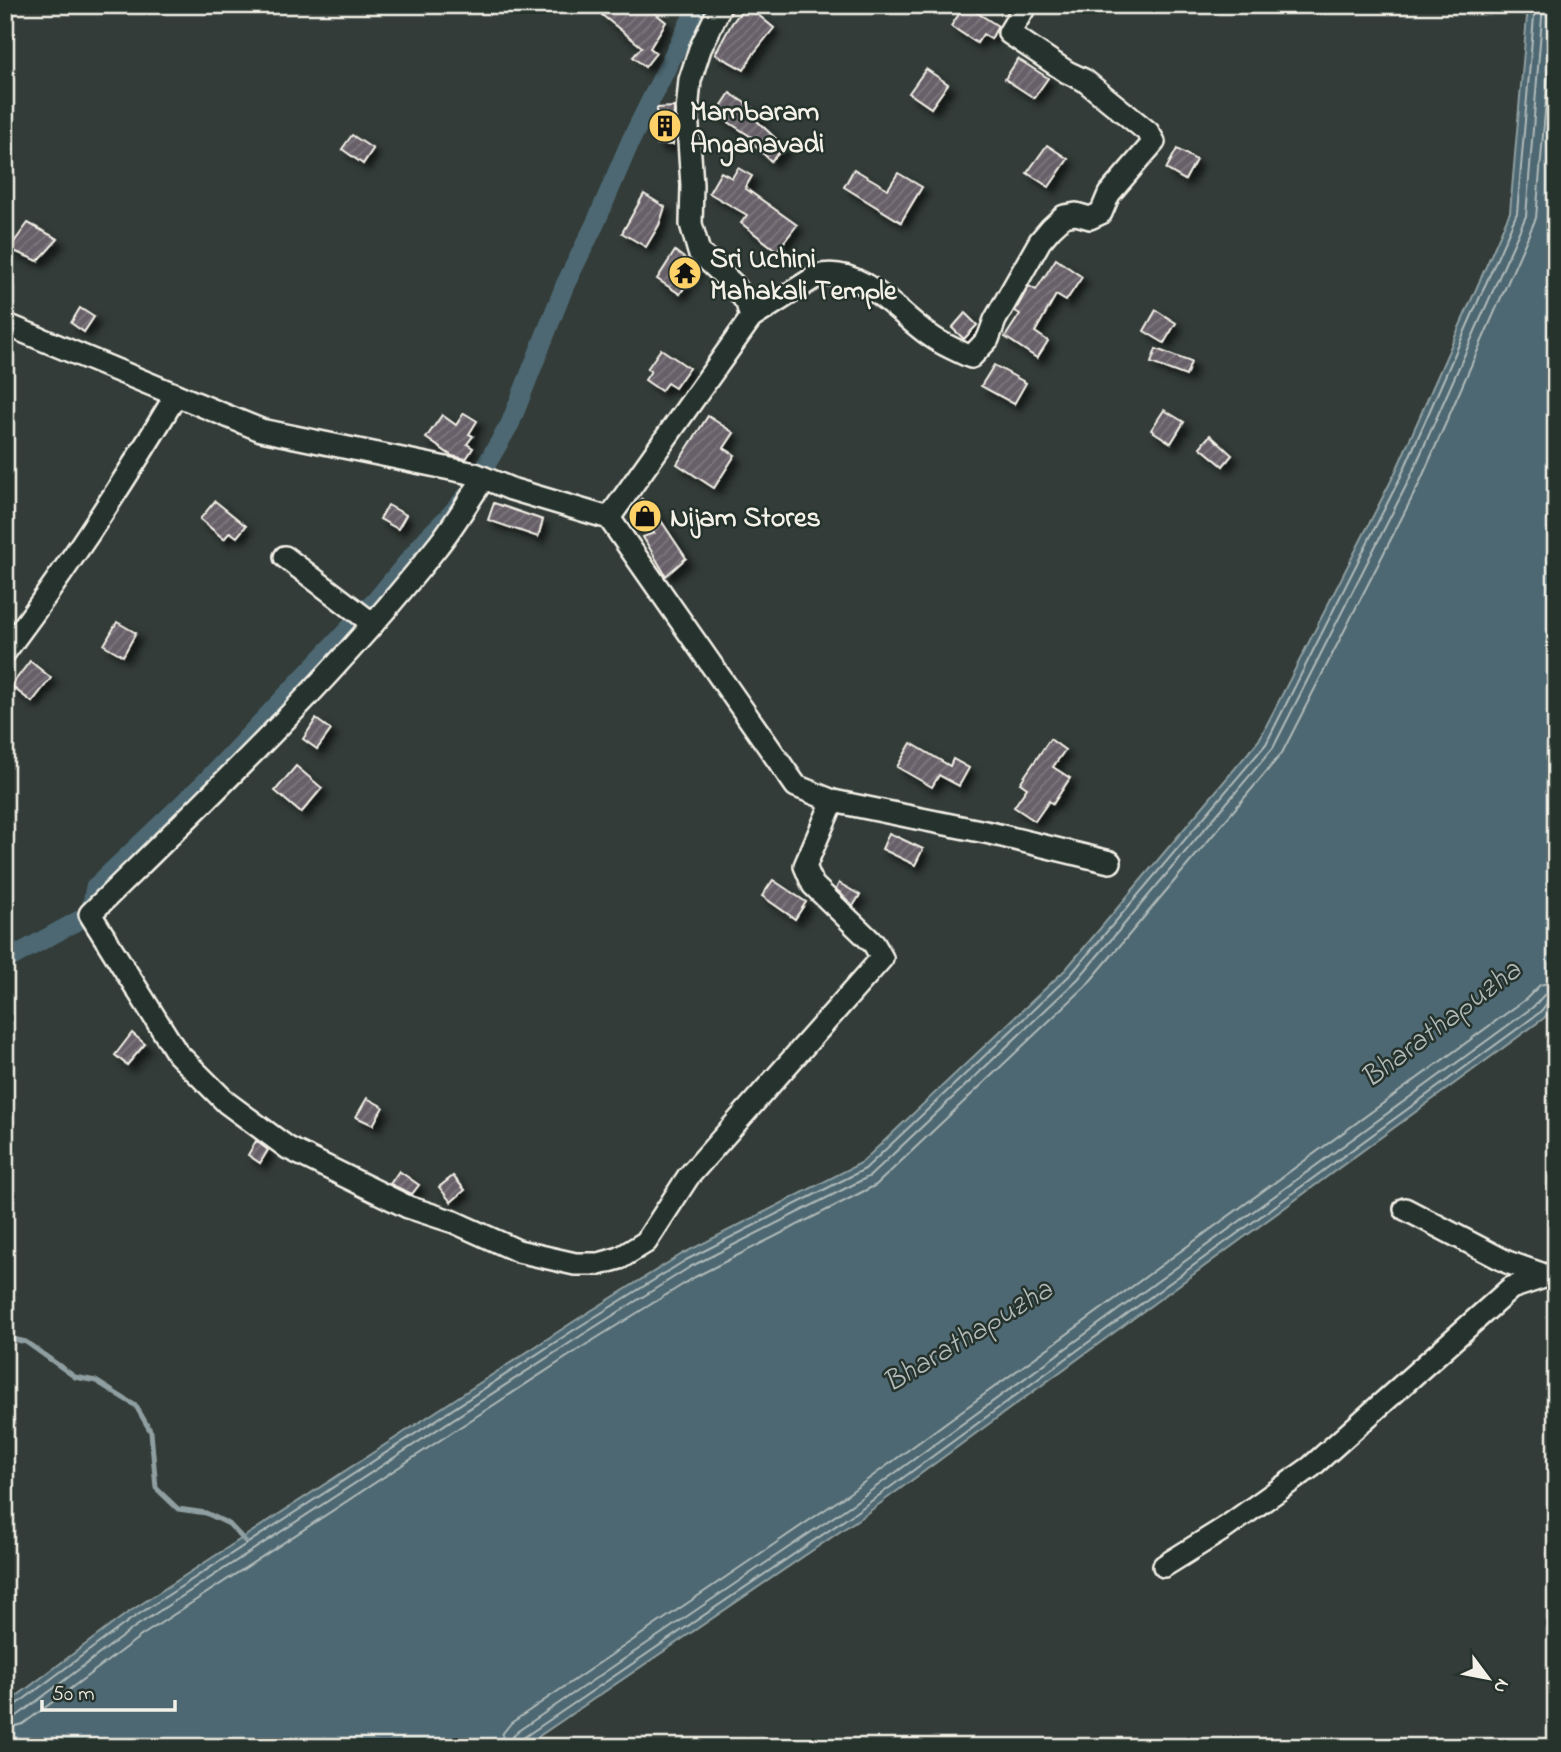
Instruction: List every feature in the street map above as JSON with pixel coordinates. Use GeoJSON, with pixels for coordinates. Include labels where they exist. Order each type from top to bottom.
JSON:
{"type":"FeatureCollection","features":[{"type":"Feature","properties":{"kind":"street"},"geometry":{"type":"LineString","coordinates":[[721,5],[701,49],[691,80],[687,111],[692,184],[691,224],[699,252],[734,285],[747,303],[751,318]]}},
{"type":"Feature","properties":{"kind":"street"},"geometry":{"type":"LineString","coordinates":[[608,518],[751,318],[817,276],[828,273],[846,275],[879,295],[931,337],[971,357],[988,339],[995,320],[1040,241],[1051,228],[1064,216],[1076,214],[1090,218],[1101,213],[1109,194],[1154,142],[1148,132],[1084,80],[1067,72],[1009,33],[1026,5]]}},
{"type":"Feature","properties":{"kind":"street"},"geometry":{"type":"LineString","coordinates":[[5,324],[261,430],[484,478],[511,489],[608,518],[796,786],[833,801],[1110,862]]}},
{"type":"Feature","properties":{"kind":"street"},"geometry":{"type":"LineString","coordinates":[[5,652],[128,476],[176,395]]}},
{"type":"Feature","properties":{"kind":"street"},"geometry":{"type":"LineString","coordinates":[[484,478],[438,546],[373,624],[235,769],[90,914],[177,1053],[227,1103],[288,1148],[408,1207],[454,1222],[518,1251],[575,1264],[599,1264],[620,1258],[646,1242],[688,1177],[882,958],[874,944],[813,886],[805,866],[833,801]]}},
{"type":"Feature","properties":{"kind":"street"},"geometry":{"type":"LineString","coordinates":[[285,558],[373,624]]}},
{"type":"Feature","properties":{"kind":"street"},"geometry":{"type":"LineString","coordinates":[[1405,1209],[1507,1262],[1551,1277]]}},
{"type":"Feature","properties":{"kind":"street"},"geometry":{"type":"LineString","coordinates":[[1164,1566],[1225,1528],[1311,1467],[1511,1288],[1551,1277]]}},
{"type":"Feature","properties":{"kind":"water","name":"Bharathapuzha"},"geometry":{"type":"Polygon","coordinates":[[[1528,5],[1556,5],[1556,1004],[1544,1018],[863,1516],[523,1747],[5,1747],[5,1705],[126,1614],[573,1322],[682,1254],[861,1163],[1066,969],[1259,740],[1395,473],[1510,212],[1528,5]]]}},
{"type":"Feature","properties":{"kind":"building"},"geometry":{"type":"Polygon","coordinates":[[[609,5],[645,5],[666,22],[650,48],[656,53],[645,67],[633,57],[642,47],[602,15],[609,5]]]}},
{"type":"Feature","properties":{"kind":"building"},"geometry":{"type":"Polygon","coordinates":[[[746,5],[774,28],[744,70],[715,54],[732,23],[746,5]]]}},
{"type":"Feature","properties":{"kind":"building"},"geometry":{"type":"Polygon","coordinates":[[[965,5],[998,26],[991,39],[983,34],[977,43],[951,26],[965,5]]]}},
{"type":"Feature","properties":{"kind":"building"},"geometry":{"type":"Polygon","coordinates":[[[1018,59],[1048,78],[1034,98],[1005,79],[1018,59]]]}},
{"type":"Feature","properties":{"kind":"building"},"geometry":{"type":"Polygon","coordinates":[[[926,69],[948,84],[931,108],[909,93],[926,69]]]}},
{"type":"Feature","properties":{"kind":"building"},"geometry":{"type":"Polygon","coordinates":[[[730,93],[760,113],[756,120],[785,147],[771,161],[753,144],[756,140],[716,114],[730,93]]]}},
{"type":"Feature","properties":{"kind":"building","name":"Mambaram Anganavadi"},"geometry":{"type":"Polygon","coordinates":[[[674,107],[673,145],[657,144],[657,108],[674,107]]]}},
{"type":"Feature","properties":{"kind":"building"},"geometry":{"type":"Polygon","coordinates":[[[352,135],[373,149],[363,164],[342,149],[352,135]]]}},
{"type":"Feature","properties":{"kind":"building"},"geometry":{"type":"Polygon","coordinates":[[[1047,145],[1068,159],[1049,187],[1027,173],[1047,145]]]}},
{"type":"Feature","properties":{"kind":"building"},"geometry":{"type":"Polygon","coordinates":[[[1177,149],[1196,160],[1185,180],[1166,169],[1177,149]]]}},
{"type":"Feature","properties":{"kind":"building"},"geometry":{"type":"Polygon","coordinates":[[[738,168],[752,176],[745,188],[797,225],[777,251],[741,223],[747,215],[709,193],[721,172],[732,178],[738,168]]]}},
{"type":"Feature","properties":{"kind":"building"},"geometry":{"type":"Polygon","coordinates":[[[854,169],[888,189],[898,173],[922,187],[901,222],[844,187],[854,169]]]}},
{"type":"Feature","properties":{"kind":"building"},"geometry":{"type":"Polygon","coordinates":[[[644,194],[665,207],[659,225],[646,247],[622,233],[644,194]]]}},
{"type":"Feature","properties":{"kind":"building"},"geometry":{"type":"Polygon","coordinates":[[[28,223],[58,239],[38,261],[9,249],[28,223]]]}},
{"type":"Feature","properties":{"kind":"building","name":"Sri Uchini Mahakali Temple"},"geometry":{"type":"Polygon","coordinates":[[[675,251],[697,268],[680,294],[657,279],[675,251]]]}},
{"type":"Feature","properties":{"kind":"building"},"geometry":{"type":"Polygon","coordinates":[[[1056,259],[1082,277],[1066,301],[1056,295],[1035,332],[1048,341],[1037,358],[1005,337],[1020,314],[1015,311],[1029,286],[1036,290],[1056,259]]]}},
{"type":"Feature","properties":{"kind":"building"},"geometry":{"type":"Polygon","coordinates":[[[80,308],[94,317],[84,332],[71,323],[80,308]]]}},
{"type":"Feature","properties":{"kind":"building"},"geometry":{"type":"Polygon","coordinates":[[[1156,310],[1176,323],[1164,343],[1144,331],[1156,310]]]}},
{"type":"Feature","properties":{"kind":"building"},"geometry":{"type":"Polygon","coordinates":[[[965,313],[977,325],[964,339],[952,328],[965,313]]]}},
{"type":"Feature","properties":{"kind":"building"},"geometry":{"type":"Polygon","coordinates":[[[661,349],[689,368],[675,388],[667,383],[661,391],[645,380],[651,371],[647,369],[661,349]]]}},
{"type":"Feature","properties":{"kind":"building"},"geometry":{"type":"Polygon","coordinates":[[[1156,349],[1191,362],[1186,376],[1151,363],[1156,349]]]}},
{"type":"Feature","properties":{"kind":"building"},"geometry":{"type":"Polygon","coordinates":[[[994,365],[1026,383],[1014,404],[981,386],[994,365]]]}},
{"type":"Feature","properties":{"kind":"building"},"geometry":{"type":"Polygon","coordinates":[[[1164,410],[1184,422],[1171,443],[1151,430],[1164,410]]]}},
{"type":"Feature","properties":{"kind":"building"},"geometry":{"type":"Polygon","coordinates":[[[464,413],[477,421],[469,434],[473,436],[467,444],[473,448],[466,459],[452,456],[426,438],[442,415],[456,425],[464,413]]]}},
{"type":"Feature","properties":{"kind":"building"},"geometry":{"type":"Polygon","coordinates":[[[708,416],[734,433],[724,448],[735,455],[714,488],[677,464],[708,416]]]}},
{"type":"Feature","properties":{"kind":"building"},"geometry":{"type":"Polygon","coordinates":[[[1210,435],[1232,455],[1223,466],[1200,447],[1210,435]]]}},
{"type":"Feature","properties":{"kind":"building"},"geometry":{"type":"Polygon","coordinates":[[[642,499],[659,514],[686,558],[666,576],[643,537],[654,533],[632,517],[642,499]]]}},
{"type":"Feature","properties":{"kind":"building"},"geometry":{"type":"Polygon","coordinates":[[[215,501],[246,526],[237,537],[230,532],[224,539],[200,519],[215,501]]]}},
{"type":"Feature","properties":{"kind":"building"},"geometry":{"type":"Polygon","coordinates":[[[494,503],[543,520],[538,537],[488,520],[494,503]]]}},
{"type":"Feature","properties":{"kind":"building"},"geometry":{"type":"Polygon","coordinates":[[[388,505],[406,515],[398,529],[380,519],[388,505]]]}},
{"type":"Feature","properties":{"kind":"building"},"geometry":{"type":"Polygon","coordinates":[[[117,622],[136,633],[123,656],[104,645],[117,622]]]}},
{"type":"Feature","properties":{"kind":"building"},"geometry":{"type":"Polygon","coordinates":[[[30,661],[51,678],[32,702],[11,686],[30,661]]]}},
{"type":"Feature","properties":{"kind":"building"},"geometry":{"type":"Polygon","coordinates":[[[316,719],[331,730],[317,749],[303,739],[316,719]]]}},
{"type":"Feature","properties":{"kind":"building"},"geometry":{"type":"Polygon","coordinates":[[[1050,739],[1065,750],[1053,767],[1070,778],[1053,804],[1049,801],[1035,821],[1014,807],[1027,788],[1020,783],[1050,739]]]}},
{"type":"Feature","properties":{"kind":"building"},"geometry":{"type":"Polygon","coordinates":[[[911,743],[950,766],[953,759],[969,768],[959,786],[939,775],[932,787],[897,767],[911,743]]]}},
{"type":"Feature","properties":{"kind":"building"},"geometry":{"type":"Polygon","coordinates":[[[296,766],[322,788],[301,813],[275,791],[296,766]]]}},
{"type":"Feature","properties":{"kind":"building"},"geometry":{"type":"Polygon","coordinates":[[[889,833],[923,849],[915,865],[882,849],[889,833]]]}},
{"type":"Feature","properties":{"kind":"building"},"geometry":{"type":"Polygon","coordinates":[[[773,880],[806,902],[795,919],[762,896],[773,880]]]}},
{"type":"Feature","properties":{"kind":"building"},"geometry":{"type":"Polygon","coordinates":[[[839,883],[860,895],[853,906],[836,889],[839,883]]]}},
{"type":"Feature","properties":{"kind":"building"},"geometry":{"type":"Polygon","coordinates":[[[132,1033],[145,1044],[127,1065],[115,1055],[132,1033]]]}},
{"type":"Feature","properties":{"kind":"building"},"geometry":{"type":"Polygon","coordinates":[[[367,1098],[383,1107],[373,1125],[356,1117],[367,1098]]]}},
{"type":"Feature","properties":{"kind":"building"},"geometry":{"type":"Polygon","coordinates":[[[256,1141],[268,1150],[260,1163],[248,1155],[256,1141]]]}},
{"type":"Feature","properties":{"kind":"building"},"geometry":{"type":"Polygon","coordinates":[[[399,1171],[419,1185],[412,1194],[390,1184],[399,1171]]]}},
{"type":"Feature","properties":{"kind":"building"},"geometry":{"type":"Polygon","coordinates":[[[453,1176],[465,1190],[451,1202],[439,1187],[453,1176]]]}},
{"type":"Feature","properties":{"kind":"waterway"},"geometry":{"type":"LineString","coordinates":[[371,606],[427,538],[470,492],[510,424],[565,285],[596,222],[631,140],[698,5]]}},
{"type":"Feature","properties":{"kind":"waterway"},"geometry":{"type":"LineString","coordinates":[[5,961],[90,914],[95,887],[206,781],[372,604]]}},
{"type":"Feature","properties":{"kind":"waterway"},"geometry":{"type":"LineString","coordinates":[[5,1337],[26,1342],[75,1377],[96,1381],[136,1406],[151,1432],[156,1488],[178,1509],[206,1513],[229,1524],[245,1541]]}},
{"type":"Feature","properties":{"kind":"place","name":"Mambaram Anganavadi"},"geometry":{"type":"Point","coordinates":[665,126]}},
{"type":"Feature","properties":{"kind":"place","name":"Sri Uchini Mahakali Temple"},"geometry":{"type":"Point","coordinates":[685,273]}},
{"type":"Feature","properties":{"kind":"place","name":"Nijam Stores"},"geometry":{"type":"Point","coordinates":[645,516]}}]}
